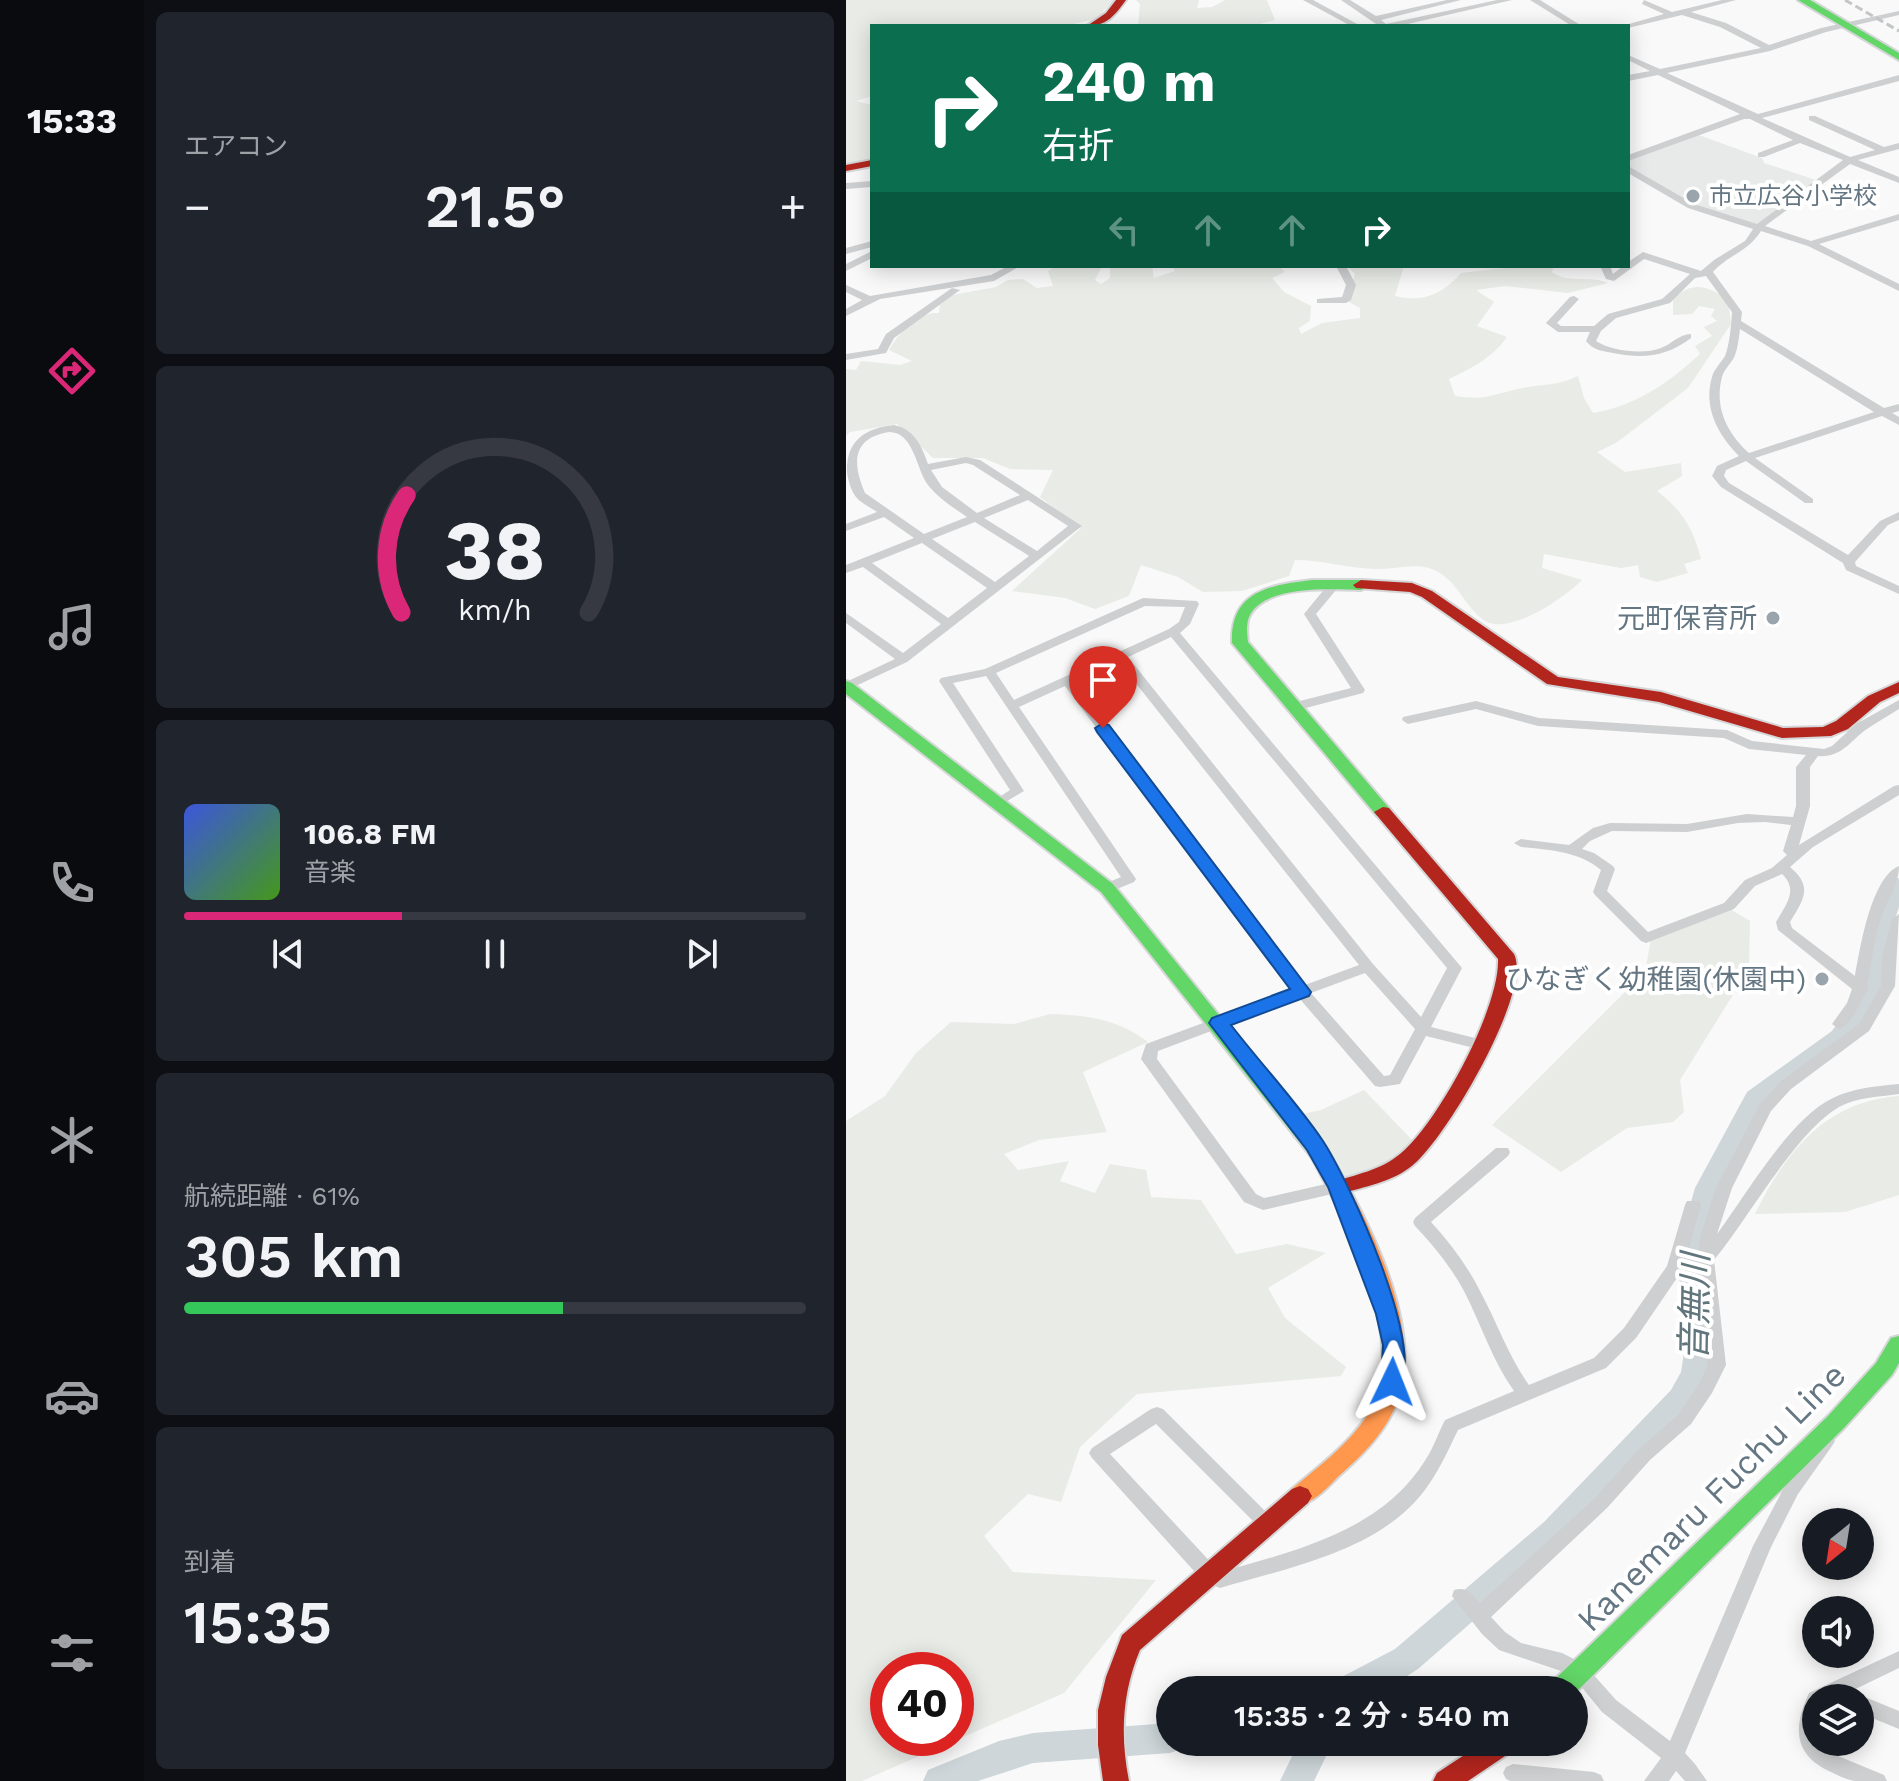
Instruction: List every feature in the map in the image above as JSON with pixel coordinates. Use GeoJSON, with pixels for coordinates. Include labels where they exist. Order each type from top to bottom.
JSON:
{"type":"FeatureCollection","features":[{"type":"Feature","properties":{"kind":"street"},"geometry":{"type":"LineString","coordinates":[[1095,24],[1110,15],[1121,0]]}},
{"type":"Feature","properties":{"kind":"street"},"geometry":{"type":"LineString","coordinates":[[1307,0],[1354,24]]}},
{"type":"Feature","properties":{"kind":"street"},"geometry":{"type":"LineString","coordinates":[[1345,0],[1382,23],[1508,0]]}},
{"type":"Feature","properties":{"kind":"street"},"geometry":{"type":"LineString","coordinates":[[1382,23],[1457,0]]}},
{"type":"Feature","properties":{"kind":"street"},"geometry":{"type":"LineString","coordinates":[[1471,0],[1481,5]]}},
{"type":"Feature","properties":{"kind":"street"},"geometry":{"type":"LineString","coordinates":[[1534,0],[1575,24]]}},
{"type":"Feature","properties":{"kind":"street"},"geometry":{"type":"LineString","coordinates":[[1689,0],[1703,7]]}},
{"type":"Feature","properties":{"kind":"street"},"geometry":{"type":"LineString","coordinates":[[1630,25],[1668,13],[1732,0]]}},
{"type":"Feature","properties":{"kind":"street"},"geometry":{"type":"LineString","coordinates":[[1803,0],[1899,57]]}},
{"type":"Feature","properties":{"kind":"street"},"geometry":{"type":"LineString","coordinates":[[1645,2],[1668,13]]}},
{"type":"Feature","properties":{"kind":"street"},"geometry":{"type":"LineString","coordinates":[[1680,11],[1723,25],[1770,49]]}},
{"type":"Feature","properties":{"kind":"street"},"geometry":{"type":"LineString","coordinates":[[1630,78],[1770,49],[1845,25],[1899,13]]}},
{"type":"Feature","properties":{"kind":"street"},"geometry":{"type":"LineString","coordinates":[[1872,19],[1887,28]]}},
{"type":"Feature","properties":{"kind":"street"},"geometry":{"type":"LineString","coordinates":[[1630,58],[1749,117],[1899,180]]}},
{"type":"Feature","properties":{"kind":"street"},"geometry":{"type":"LineString","coordinates":[[1630,157],[1749,117],[1899,78]]}},
{"type":"Feature","properties":{"kind":"street"},"geometry":{"type":"LineString","coordinates":[[1812,118],[1882,150]]}},
{"type":"Feature","properties":{"kind":"street"},"geometry":{"type":"LineString","coordinates":[[1761,155],[1800,140]]}},
{"type":"Feature","properties":{"kind":"street"},"geometry":{"type":"LineString","coordinates":[[1687,336],[1672,349],[1638,355],[1595,346],[1591,341],[1597,329],[1612,316],[1666,301],[1692,276],[1705,273],[1749,243],[1759,228],[1852,159],[1899,146]]}},
{"type":"Feature","properties":{"kind":"street"},"geometry":{"type":"LineString","coordinates":[[846,168],[870,163]]}},
{"type":"Feature","properties":{"kind":"street"},"geometry":{"type":"LineString","coordinates":[[1630,170],[1691,206],[1811,244],[1899,287]]}},
{"type":"Feature","properties":{"kind":"street"},"geometry":{"type":"LineString","coordinates":[[846,186],[870,184]]}},
{"type":"Feature","properties":{"kind":"street"},"geometry":{"type":"LineString","coordinates":[[1811,244],[1899,217]]}},
{"type":"Feature","properties":{"kind":"street"},"geometry":{"type":"LineString","coordinates":[[1880,223],[1899,229]]}},
{"type":"Feature","properties":{"kind":"street"},"geometry":{"type":"LineString","coordinates":[[846,251],[870,245]]}},
{"type":"Feature","properties":{"kind":"street"},"geometry":{"type":"LineString","coordinates":[[846,268],[870,255]]}},
{"type":"Feature","properties":{"kind":"street"},"geometry":{"type":"LineString","coordinates":[[1630,265],[1643,255],[1705,273],[1737,312],[1730,355],[1717,376],[1715,399],[1726,432],[1744,458],[1809,501]]}},
{"type":"Feature","properties":{"kind":"street"},"geometry":{"type":"LineString","coordinates":[[846,313],[877,296],[958,286],[1003,276],[1013,268]]}},
{"type":"Feature","properties":{"kind":"street"},"geometry":{"type":"LineString","coordinates":[[1321,301],[1346,300],[1351,285],[1342,268]]}},
{"type":"Feature","properties":{"kind":"street"},"geometry":{"type":"LineString","coordinates":[[1606,268],[1609,277],[1614,278],[1627,268]]}},
{"type":"Feature","properties":{"kind":"street"},"geometry":{"type":"LineString","coordinates":[[846,357],[882,351],[890,336],[958,286]]}},
{"type":"Feature","properties":{"kind":"street"},"geometry":{"type":"LineString","coordinates":[[846,288],[870,300]]}},
{"type":"Feature","properties":{"kind":"street"},"geometry":{"type":"LineString","coordinates":[[1574,299],[1551,323],[1558,329],[1597,329]]}},
{"type":"Feature","properties":{"kind":"street"},"geometry":{"type":"LineString","coordinates":[[1736,322],[1899,422]]}},
{"type":"Feature","properties":{"kind":"street"},"geometry":{"type":"LineString","coordinates":[[1849,561],[1725,485],[1718,476],[1721,468],[1744,458],[1899,407]]}},
{"type":"Feature","properties":{"kind":"street"},"geometry":{"type":"LineString","coordinates":[[995,588],[884,513],[846,480],[846,463],[855,439],[864,433],[896,428],[903,431],[916,446],[933,485],[1037,556]]}},
{"type":"Feature","properties":{"kind":"street"},"geometry":{"type":"LineString","coordinates":[[925,468],[966,460],[976,462],[1076,526],[903,659],[846,686],[1107,888],[1315,1145],[1339,1187],[1387,1314],[1394,1345],[1392,1382],[1371,1428],[1356,1447],[1131,1643],[1115,1676],[1106,1724],[1116,1781]]}},
{"type":"Feature","properties":{"kind":"street"},"geometry":{"type":"LineString","coordinates":[[846,569],[1029,496]]}},
{"type":"Feature","properties":{"kind":"street"},"geometry":{"type":"LineString","coordinates":[[846,528],[884,513]]}},
{"type":"Feature","properties":{"kind":"street"},"geometry":{"type":"LineString","coordinates":[[1849,561],[1884,523],[1899,515]]}},
{"type":"Feature","properties":{"kind":"street"},"geometry":{"type":"LineString","coordinates":[[1849,561],[1850,568],[1899,590]]}},
{"type":"Feature","properties":{"kind":"street"},"geometry":{"type":"LineString","coordinates":[[864,562],[949,624]]}},
{"type":"Feature","properties":{"kind":"street"},"geometry":{"type":"LineString","coordinates":[[1368,967],[1151,1048],[1149,1059],[1250,1198],[1263,1204],[1339,1187],[1381,1174],[1408,1159],[1432,1135],[1504,992],[1508,976],[1507,958],[1240,643],[1236,626],[1244,611],[1255,601],[1297,584],[1412,588],[1427,594],[1553,681],[1661,697],[1782,733],[1825,732],[1842,725],[1867,705],[1899,687]]}},
{"type":"Feature","properties":{"kind":"street"},"geometry":{"type":"LineString","coordinates":[[1293,707],[1359,690],[1310,614],[1335,584]]}},
{"type":"Feature","properties":{"kind":"street"},"geometry":{"type":"LineString","coordinates":[[999,802],[1017,791],[945,681],[989,672],[1143,602],[1193,604],[1184,624],[1173,632],[1012,706]]}},
{"type":"Feature","properties":{"kind":"street"},"geometry":{"type":"LineString","coordinates":[[846,617],[903,659]]}},
{"type":"Feature","properties":{"kind":"street"},"geometry":{"type":"LineString","coordinates":[[1067,680],[1302,992],[1380,1082],[1395,1080],[1455,968],[1173,632]]}},
{"type":"Feature","properties":{"kind":"street"},"geometry":{"type":"LineString","coordinates":[[1121,656],[1368,967],[1424,1030],[1478,1044]]}},
{"type":"Feature","properties":{"kind":"street"},"geometry":{"type":"LineString","coordinates":[[989,672],[1129,879],[1107,888]]}},
{"type":"Feature","properties":{"kind":"street"},"geometry":{"type":"LineString","coordinates":[[1867,705],[1873,707],[1899,697]]}},
{"type":"Feature","properties":{"kind":"street"},"geometry":{"type":"LineString","coordinates":[[1408,720],[1476,705],[1538,722],[1727,734],[1749,745],[1815,752],[1837,749],[1861,727],[1899,704]]}},
{"type":"Feature","properties":{"kind":"street"},"geometry":{"type":"LineString","coordinates":[[1796,854],[1790,851],[1803,806],[1803,767],[1815,752]]}},
{"type":"Feature","properties":{"kind":"street"},"geometry":{"type":"LineString","coordinates":[[1521,843],[1573,849],[1608,869],[1600,892],[1646,938],[1729,906],[1750,883],[1782,867],[1796,854],[1899,789]]}},
{"type":"Feature","properties":{"kind":"street"},"geometry":{"type":"LineString","coordinates":[[1573,849],[1586,836],[1615,825],[1647,824],[1677,828],[1748,818],[1797,821]]}},
{"type":"Feature","properties":{"kind":"street"},"geometry":{"type":"LineString","coordinates":[[1782,867],[1795,877],[1799,885],[1798,895],[1783,922],[1785,930],[1862,989]]}},
{"type":"Feature","properties":{"kind":"street"},"geometry":{"type":"LineString","coordinates":[[1839,1024],[1862,989],[1869,933],[1878,905],[1899,870]]}},
{"type":"Feature","properties":{"kind":"street"},"geometry":{"type":"LineString","coordinates":[[1480,1615],[1601,1503],[1644,1455],[1685,1419],[1706,1388],[1717,1365],[1706,1259],[1709,1234],[1724,1188],[1765,1108],[1786,1085],[1864,1027],[1888,986],[1889,957],[1899,919]]}},
{"type":"Feature","properties":{"kind":"street"},"geometry":{"type":"LineString","coordinates":[[1680,1268],[1706,1259],[1804,1131],[1829,1106],[1865,1093],[1899,1089]]}},
{"type":"Feature","properties":{"kind":"street"},"geometry":{"type":"LineString","coordinates":[[1502,1152],[1421,1222],[1447,1250],[1474,1295],[1506,1369],[1525,1394]]}},
{"type":"Feature","properties":{"kind":"street"},"geometry":{"type":"LineString","coordinates":[[1267,1524],[1157,1414],[1098,1453],[1210,1575],[1220,1580],[1349,1541],[1423,1484],[1439,1457],[1451,1425],[1600,1363],[1630,1333],[1680,1268],[1693,1205]]}},
{"type":"Feature","properties":{"kind":"street","name":"Kanemaru Fuchu Line"},"geometry":{"type":"LineString","coordinates":[[1577,1676],[1836,1422],[1884,1369],[1899,1344]]}},
{"type":"Feature","properties":{"kind":"street"},"geometry":{"type":"LineString","coordinates":[[1654,1781],[1660,1778],[1673,1757],[1762,1546],[1792,1489],[1821,1452],[1836,1422]]}},
{"type":"Feature","properties":{"kind":"street"},"geometry":{"type":"LineString","coordinates":[[1461,1596],[1497,1638],[1520,1653],[1568,1663],[1581,1672],[1606,1703],[1673,1757],[1684,1762],[1697,1781]]}},
{"type":"Feature","properties":{"kind":"street"},"geometry":{"type":"LineString","coordinates":[[1850,1684],[1899,1659]]}},
{"type":"Feature","properties":{"kind":"street"},"geometry":{"type":"LineString","coordinates":[[1874,1710],[1899,1720]]}},
{"type":"Feature","properties":{"kind":"street"},"geometry":{"type":"LineString","coordinates":[[1446,1781],[1485,1756]]}},
{"type":"Feature","properties":{"kind":"street"},"geometry":{"type":"LineString","coordinates":[[1502,1756],[1511,1777],[1594,1781]]}},
{"type":"Feature","properties":{"kind":"street"},"geometry":{"type":"LineString","coordinates":[[1820,1756],[1877,1781]]}},
{"type":"Feature","properties":{"kind":"shaded area"},"geometry":{"type":"Polygon","coordinates":[[[846,0],[1114,0],[1096,19],[1073,24],[870,24],[870,97],[856,101],[870,104],[870,159],[846,165],[846,0]]]}},
{"type":"Feature","properties":{"kind":"shaded area"},"geometry":{"type":"Polygon","coordinates":[[[1136,0],[1199,0],[1197,8],[1212,7],[1225,0],[1267,0],[1275,20],[1260,24],[1138,24],[1140,4],[1136,0]]]}},
{"type":"Feature","properties":{"kind":"shaded area"},"geometry":{"type":"Polygon","coordinates":[[[1696,134],[1762,158],[1764,163],[1819,181],[1759,228],[1691,206],[1630,170],[1630,157],[1696,134]]]}},
{"type":"Feature","properties":{"kind":"shaded area"},"geometry":{"type":"Polygon","coordinates":[[[1052,268],[1101,268],[1095,280],[1101,284],[1110,278],[1110,268],[1152,268],[1154,278],[1175,271],[1173,268],[1281,268],[1285,272],[1272,278],[1284,292],[1311,306],[1310,321],[1299,328],[1301,334],[1322,323],[1360,318],[1360,308],[1347,301],[1355,274],[1349,268],[1403,268],[1395,296],[1415,298],[1440,291],[1461,273],[1508,268],[1553,268],[1552,272],[1558,276],[1608,283],[1568,293],[1505,286],[1476,290],[1494,302],[1477,326],[1507,337],[1488,357],[1449,379],[1455,396],[1475,398],[1578,376],[1584,398],[1593,413],[1623,405],[1651,392],[1700,354],[1695,346],[1712,336],[1704,327],[1717,321],[1711,316],[1715,309],[1699,306],[1692,314],[1673,315],[1673,298],[1687,289],[1707,288],[1728,300],[1731,324],[1688,388],[1616,443],[1597,452],[1625,472],[1681,463],[1682,476],[1657,491],[1685,520],[1701,559],[1684,564],[1688,573],[1657,582],[1640,577],[1638,565],[1621,568],[1544,554],[1542,568],[1582,580],[1534,614],[1504,624],[1481,618],[1445,577],[1429,568],[1416,566],[1374,569],[1295,560],[1289,576],[1242,591],[1203,592],[1178,577],[1141,565],[1129,596],[1095,609],[1065,598],[1012,591],[1081,528],[1040,497],[1053,470],[1010,469],[983,458],[933,458],[897,424],[850,432],[846,436],[846,369],[856,370],[861,361],[900,365],[912,361],[889,350],[909,325],[923,316],[939,313],[940,305],[952,295],[996,287],[1008,280],[1023,279],[1037,288],[1053,286],[1048,271],[1052,268]]]}},
{"type":"Feature","properties":{"kind":"shaded area"},"geometry":{"type":"Polygon","coordinates":[[[1730,909],[1750,921],[1749,969],[1680,1080],[1684,1112],[1673,1122],[1627,1128],[1561,1172],[1492,1125],[1645,972],[1651,939],[1730,909]]]}},
{"type":"Feature","properties":{"kind":"shaded area"},"geometry":{"type":"Polygon","coordinates":[[[1050,1014],[1089,1017],[1125,1028],[1148,1042],[1083,1072],[1107,1132],[1039,1140],[1004,1154],[1018,1170],[1069,1161],[1060,1181],[1095,1193],[1110,1164],[1146,1170],[1151,1197],[1201,1200],[1236,1254],[1287,1244],[1326,1253],[1268,1288],[1285,1318],[1346,1367],[1341,1376],[1137,1394],[1080,1447],[1061,1502],[1028,1494],[984,1536],[1013,1572],[1156,1580],[1064,1693],[974,1732],[974,1652],[870,1652],[870,1756],[919,1756],[862,1781],[846,1781],[846,1121],[885,1096],[916,1053],[951,1022],[1014,1024],[1050,1014]]]}},
{"type":"Feature","properties":{"kind":"shaded area"},"geometry":{"type":"Polygon","coordinates":[[[1364,1090],[1414,1142],[1385,1167],[1346,1180],[1302,1114],[1321,1110],[1364,1090]]]}},
{"type":"Feature","properties":{"kind":"shaded area"},"geometry":{"type":"Polygon","coordinates":[[[1899,1096],[1899,1195],[1845,1212],[1755,1214],[1794,1151],[1829,1119],[1873,1100],[1899,1096]]]}},
{"type":"Feature","properties":{"kind":"waterway","name":"音無川"},"geometry":{"type":"LineString","coordinates":[[1380,1676],[1406,1659],[1555,1531],[1682,1398],[1696,1372],[1700,1346],[1700,1308],[1692,1274],[1696,1233],[1709,1188],[1756,1098],[1841,1037],[1868,998],[1878,971],[1876,940],[1889,901],[1899,886]]}},
{"type":"Feature","properties":{"kind":"waterway","name":"音無川"},"geometry":{"type":"LineString","coordinates":[[940,1781],[999,1756],[1033,1748],[1156,1739]]}},
{"type":"Feature","properties":{"kind":"waterway"},"geometry":{"type":"LineString","coordinates":[[1297,1781],[1309,1756]]}},
{"type":"Feature","properties":{"kind":"railway"},"geometry":{"type":"LineString","coordinates":[[1845,0],[1899,31]]}},
{"type":"Feature","properties":{"kind":"traffic: fast"},"geometry":{"type":"LineString","coordinates":[[1803,0],[1899,57]]}},
{"type":"Feature","properties":{"kind":"traffic: fast"},"geometry":{"type":"LineString","coordinates":[[1361,585],[1294,587],[1261,597],[1249,606],[1241,618],[1240,643],[1383,812]]}},
{"type":"Feature","properties":{"kind":"traffic: fast"},"geometry":{"type":"LineString","coordinates":[[846,686],[1107,888],[1320,1154]]}},
{"type":"Feature","properties":{"kind":"traffic: fast"},"geometry":{"type":"LineString","coordinates":[[1575,1676],[1836,1422],[1884,1369],[1899,1344]]}},
{"type":"Feature","properties":{"kind":"traffic: slow"},"geometry":{"type":"LineString","coordinates":[[1300,1496],[1348,1454],[1369,1430],[1386,1402],[1393,1374],[1393,1343],[1377,1275],[1320,1154]]}},
{"type":"Feature","properties":{"kind":"traffic: jam"},"geometry":{"type":"LineString","coordinates":[[1095,24],[1110,15],[1121,0]]}},
{"type":"Feature","properties":{"kind":"traffic: jam"},"geometry":{"type":"LineString","coordinates":[[846,168],[870,163]]}},
{"type":"Feature","properties":{"kind":"traffic: jam"},"geometry":{"type":"LineString","coordinates":[[1361,585],[1412,588],[1427,594],[1553,681],[1661,697],[1782,733],[1825,732],[1842,725],[1874,699],[1899,687]]}},
{"type":"Feature","properties":{"kind":"traffic: jam"},"geometry":{"type":"LineString","coordinates":[[1339,1187],[1392,1169],[1408,1159],[1422,1144],[1453,1100],[1481,1047],[1508,976],[1507,958],[1383,812]]}},
{"type":"Feature","properties":{"kind":"traffic: jam"},"geometry":{"type":"LineString","coordinates":[[1116,1781],[1110,1745],[1111,1710],[1118,1677],[1131,1643],[1300,1496]]}},
{"type":"Feature","properties":{"kind":"traffic: jam"},"geometry":{"type":"LineString","coordinates":[[1446,1781],[1484,1756]]}},
{"type":"Feature","properties":{"kind":"place","name":"市立広谷小学校"},"geometry":{"type":"Point","coordinates":[1693,196]}},
{"type":"Feature","properties":{"kind":"place","name":"元町保育所"},"geometry":{"type":"Point","coordinates":[1773,618]}},
{"type":"Feature","properties":{"kind":"place","name":"ひなぎく幼稚園(休園中)"},"geometry":{"type":"Point","coordinates":[1822,979]}},
{"type":"Feature","properties":{"kind":"route"},"geometry":{"type":"LineString","coordinates":[[1103,728],[1302,992],[1219,1023],[1315,1145],[1339,1187],[1387,1314],[1394,1345],[1392,1382]]}}]}
